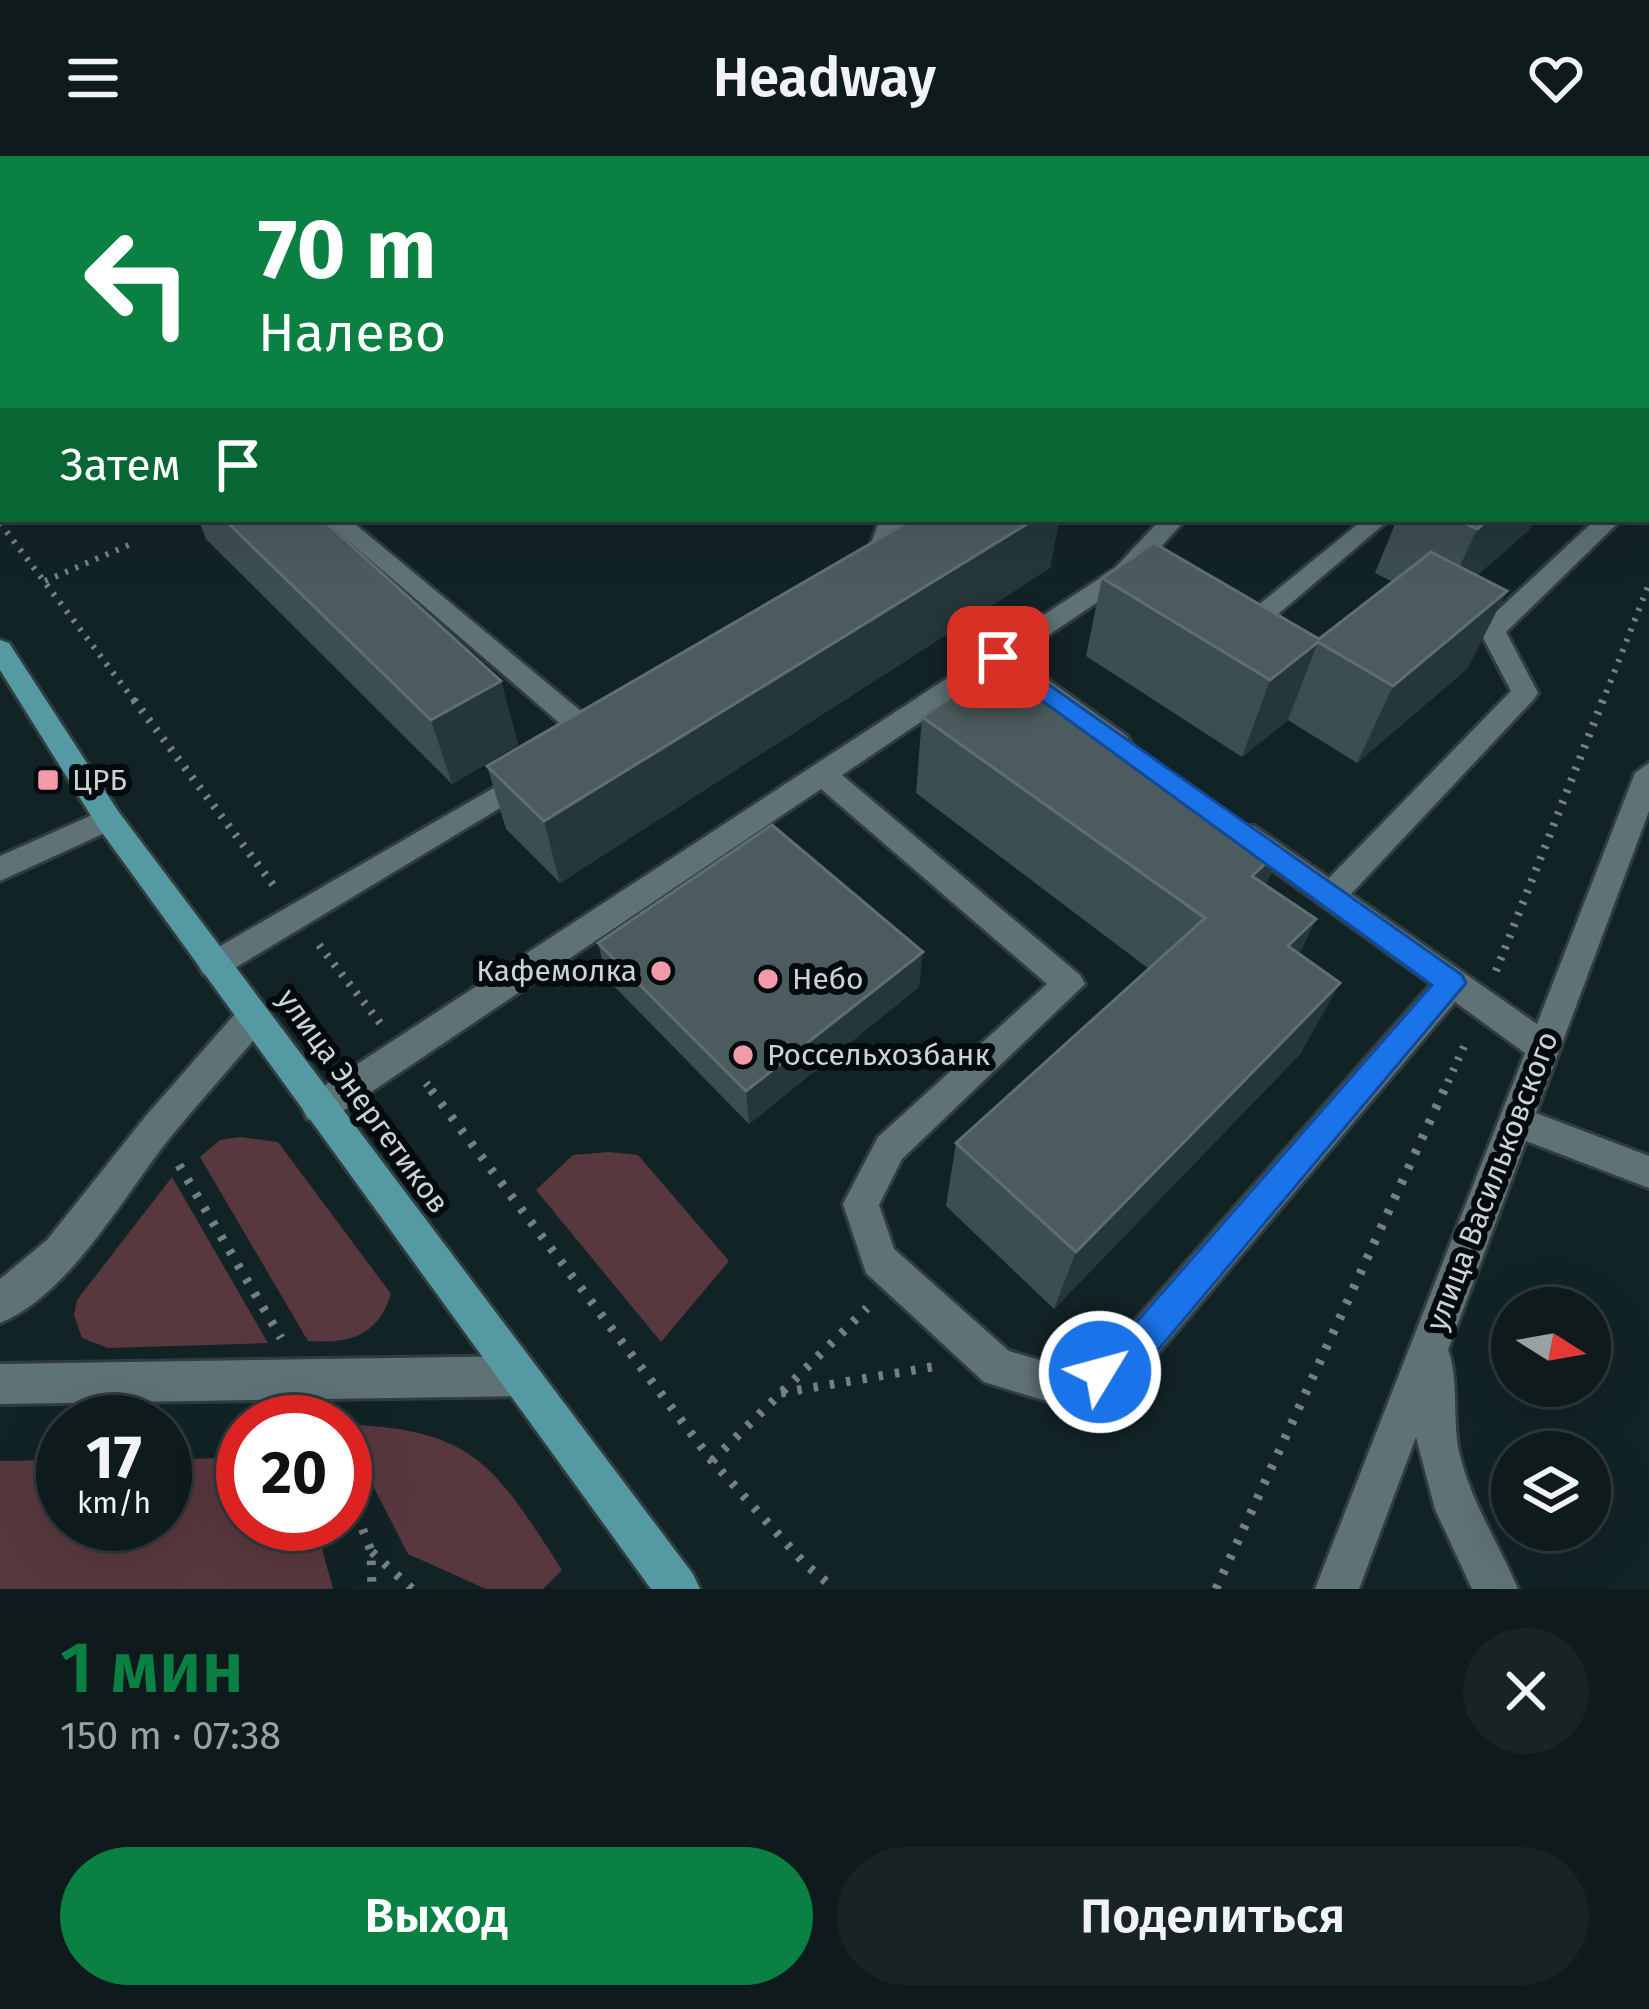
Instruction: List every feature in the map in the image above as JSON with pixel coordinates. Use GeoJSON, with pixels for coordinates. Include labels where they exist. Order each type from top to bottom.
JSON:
{"type":"FeatureCollection","features":[{"type":"Feature","properties":{"kind":"main road","name":"улица Энергетиков"},"geometry":{"type":"LineString","coordinates":[[0,649],[108,819],[678,1589]]}},
{"type":"Feature","properties":{"kind":"street"},"geometry":{"type":"LineString","coordinates":[[214,965],[585,744],[337,522]]}},
{"type":"Feature","properties":{"kind":"street"},"geometry":{"type":"LineString","coordinates":[[851,586],[871,574],[891,522]]}},
{"type":"Feature","properties":{"kind":"street"},"geometry":{"type":"LineString","coordinates":[[319,1108],[998,657],[1143,568],[1172,522]]}},
{"type":"Feature","properties":{"kind":"street"},"geometry":{"type":"LineString","coordinates":[[1209,606],[1247,627],[1374,522]]}},
{"type":"Feature","properties":{"kind":"street"},"geometry":{"type":"LineString","coordinates":[[1330,896],[1525,693],[1492,630],[1607,522]]}},
{"type":"Feature","properties":{"kind":"street"},"geometry":{"type":"LineString","coordinates":[[998,657],[1146,763]]}},
{"type":"Feature","properties":{"kind":"street","name":"улица Васильковского"},"geometry":{"type":"LineString","coordinates":[[1337,1589],[1649,773]]}},
{"type":"Feature","properties":{"kind":"street"},"geometry":{"type":"LineString","coordinates":[[822,774],[1069,984],[890,1148],[861,1204],[879,1260],[998,1368],[1069,1388],[1131,1355],[1452,983]]}},
{"type":"Feature","properties":{"kind":"street"},"geometry":{"type":"LineString","coordinates":[[1220,816],[1542,1046]]}},
{"type":"Feature","properties":{"kind":"street"},"geometry":{"type":"LineString","coordinates":[[0,869],[108,819]]}},
{"type":"Feature","properties":{"kind":"street"},"geometry":{"type":"LineString","coordinates":[[0,1304],[60,1253],[157,1128],[253,1017]]}},
{"type":"Feature","properties":{"kind":"street"},"geometry":{"type":"LineString","coordinates":[[1514,1120],[1649,1172]]}},
{"type":"Feature","properties":{"kind":"street"},"geometry":{"type":"LineString","coordinates":[[1441,1315],[1431,1371],[1437,1436],[1456,1506],[1496,1589]]}},
{"type":"Feature","properties":{"kind":"street"},"geometry":{"type":"LineString","coordinates":[[0,1384],[519,1376]]}},
{"type":"Feature","properties":{"kind":"path"},"geometry":{"type":"LineString","coordinates":[[0,523],[712,1461],[805,1564],[835,1589]]}},
{"type":"Feature","properties":{"kind":"path"},"geometry":{"type":"LineString","coordinates":[[45,581],[131,544]]}},
{"type":"Feature","properties":{"kind":"path"},"geometry":{"type":"LineString","coordinates":[[1216,1589],[1483,1005],[1649,584]]}},
{"type":"Feature","properties":{"kind":"path"},"geometry":{"type":"LineString","coordinates":[[157,1128],[282,1339]]}},
{"type":"Feature","properties":{"kind":"path"},"geometry":{"type":"LineString","coordinates":[[712,1461],[899,1278]]}},
{"type":"Feature","properties":{"kind":"path"},"geometry":{"type":"LineString","coordinates":[[778,1393],[986,1358]]}},
{"type":"Feature","properties":{"kind":"path"},"geometry":{"type":"LineString","coordinates":[[371,1551],[372,1589]]}},
{"type":"Feature","properties":{"kind":"path"},"geometry":{"type":"LineString","coordinates":[[371,1551],[412,1589]]}},
{"type":"Feature","properties":{"kind":"shaded area"},"geometry":{"type":"Polygon","coordinates":[[[240,1137],[278,1142],[391,1294],[370,1328],[349,1339],[308,1341],[200,1157],[220,1140],[240,1137]]]}},
{"type":"Feature","properties":{"kind":"shaded area"},"geometry":{"type":"Polygon","coordinates":[[[573,1155],[638,1155],[729,1261],[661,1342],[536,1190],[573,1155]]]}},
{"type":"Feature","properties":{"kind":"shaded area"},"geometry":{"type":"Polygon","coordinates":[[[172,1177],[268,1343],[108,1348],[82,1338],[74,1315],[77,1300],[172,1177]]]}},
{"type":"Feature","properties":{"kind":"shaded area"},"geometry":{"type":"Polygon","coordinates":[[[372,1427],[429,1436],[480,1463],[501,1482],[562,1570],[543,1589],[486,1589],[408,1554],[372,1484],[372,1427]]]}},
{"type":"Feature","properties":{"kind":"shaded area"},"geometry":{"type":"Polygon","coordinates":[[[216,1458],[216,1551],[322,1551],[333,1589],[0,1589],[0,1461],[36,1460],[36,1551],[192,1551],[192,1459],[216,1458]]]}},
{"type":"Feature","properties":{"kind":"building"},"geometry":{"type":"Polygon","coordinates":[[[227,522],[325,522],[501,681],[431,720],[227,522]]]}},
{"type":"Feature","properties":{"kind":"building"},"geometry":{"type":"Polygon","coordinates":[[[908,522],[1030,522],[544,821],[487,766],[908,522]]]}},
{"type":"Feature","properties":{"kind":"building"},"geometry":{"type":"Polygon","coordinates":[[[1154,543],[1319,639],[1431,552],[1507,591],[1393,686],[1318,642],[1270,680],[1102,578],[1154,543]]]}},
{"type":"Feature","properties":{"kind":"building"},"geometry":{"type":"Polygon","coordinates":[[[1000,663],[1281,849],[1252,876],[1316,919],[1288,946],[1340,983],[1076,1252],[956,1143],[1205,918],[922,717],[1000,663]]]}},
{"type":"Feature","properties":{"kind":"building"},"geometry":{"type":"Polygon","coordinates":[[[772,825],[923,952],[746,1091],[598,943],[772,825]]]}},
{"type":"Feature","properties":{"kind":"place","name":"ЦРБ"},"geometry":{"type":"Point","coordinates":[48,780]}},
{"type":"Feature","properties":{"kind":"place","name":"Кафемолка"},"geometry":{"type":"Point","coordinates":[661,971]}},
{"type":"Feature","properties":{"kind":"place","name":"Небо"},"geometry":{"type":"Point","coordinates":[768,979]}},
{"type":"Feature","properties":{"kind":"place","name":"Россельхозбанк"},"geometry":{"type":"Point","coordinates":[743,1055]}},
{"type":"Feature","properties":{"kind":"route"},"geometry":{"type":"LineString","coordinates":[[998,657],[1452,983],[1131,1355],[1100,1372]]}}]}
